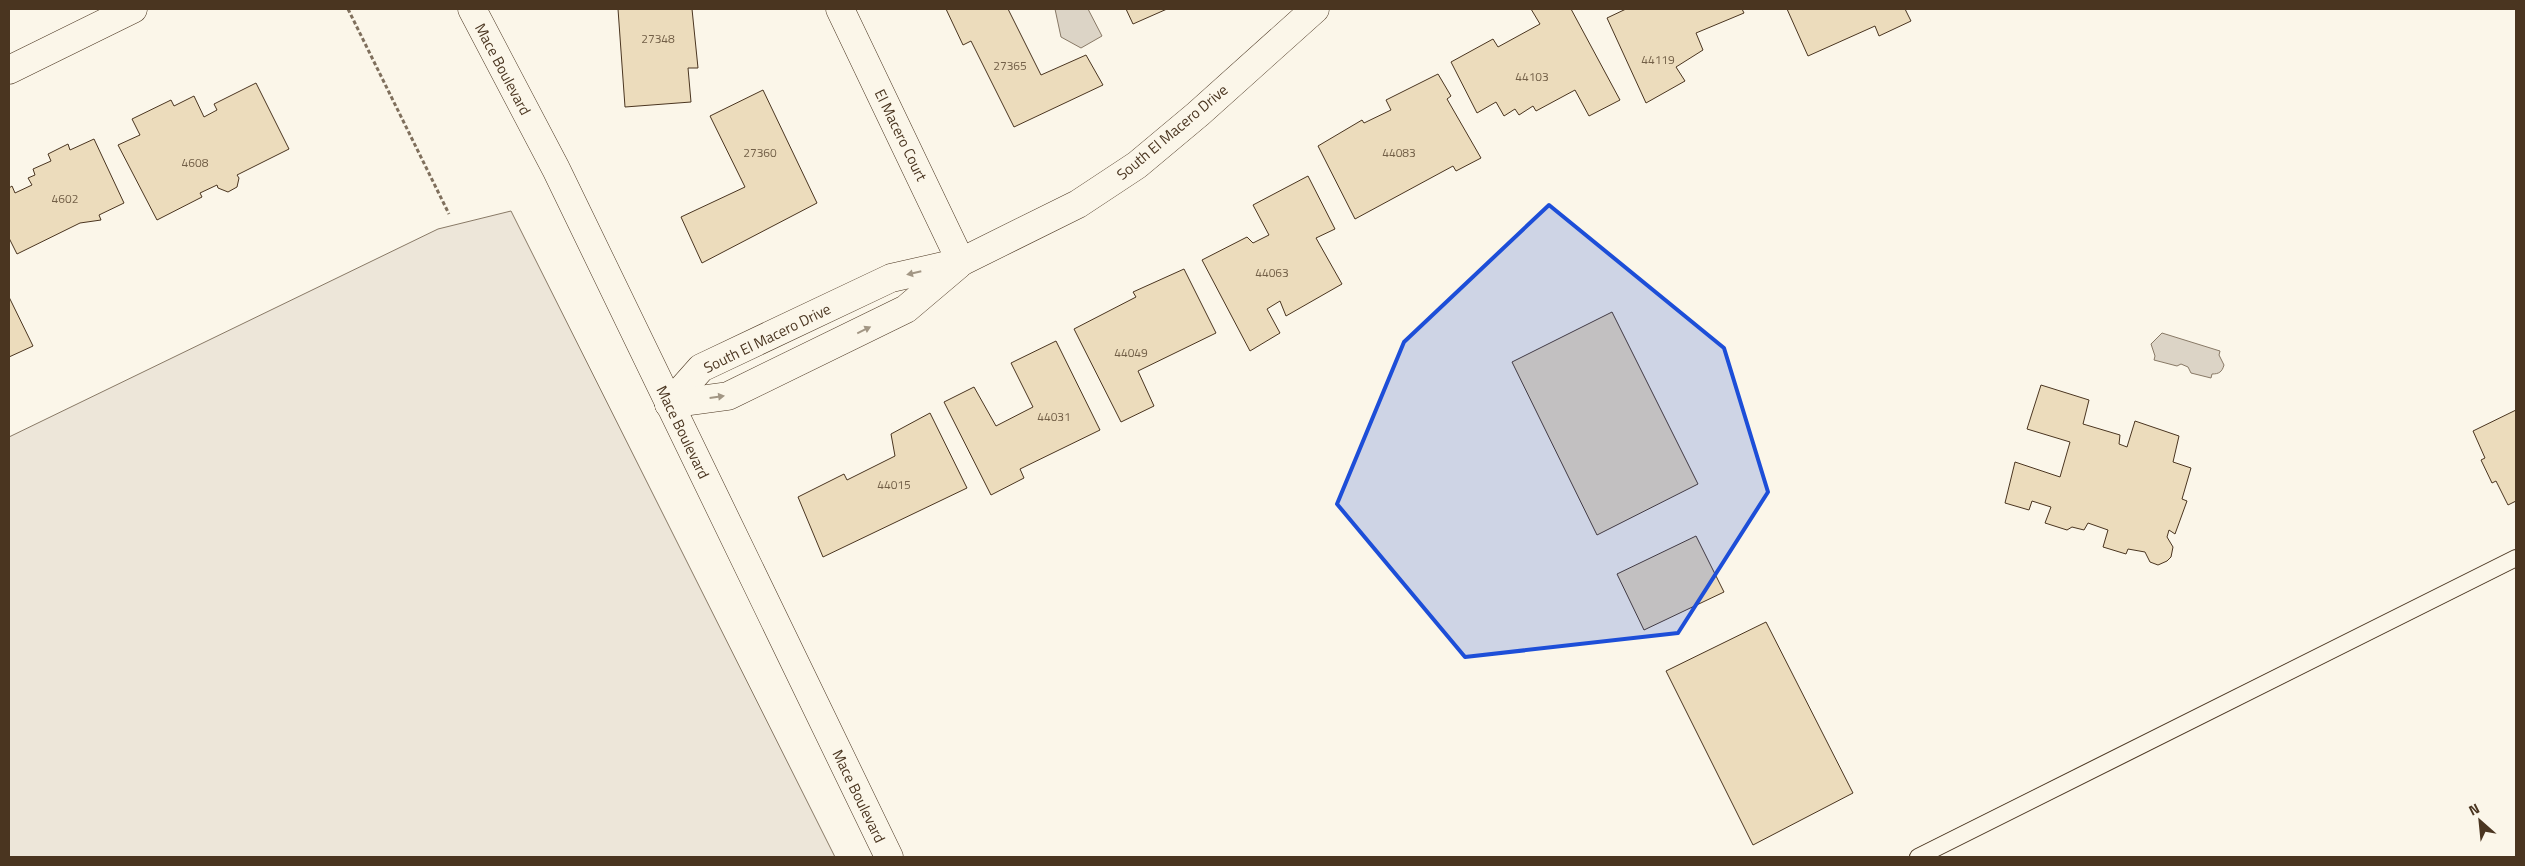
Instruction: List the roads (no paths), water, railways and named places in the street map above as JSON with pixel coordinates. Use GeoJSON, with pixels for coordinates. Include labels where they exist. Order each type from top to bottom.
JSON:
{"type":"FeatureCollection","features":[{"type":"Feature","properties":{"kind":"street"},"geometry":{"type":"LineString","coordinates":[[9,70],[133,9]]}},
{"type":"Feature","properties":{"kind":"street","name":"Mace Boulevard"},"geometry":{"type":"LineString","coordinates":[[472,9],[556,169],[889,857]]}},
{"type":"Feature","properties":{"kind":"street","name":"El Macero Court"},"geometry":{"type":"LineString","coordinates":[[840,9],[962,262]]}},
{"type":"Feature","properties":{"kind":"street","name":"South El Macero Drive"},"geometry":{"type":"LineString","coordinates":[[669,404],[728,396],[737,392],[906,309],[962,262],[1078,204],[1137,165],[1198,114],[1291,28],[1315,9]]}},
{"type":"Feature","properties":{"kind":"street","name":"South El Macero Drive"},"geometry":{"type":"LineString","coordinates":[[669,404],[702,368],[710,364],[891,278],[962,262]]}},
{"type":"Feature","properties":{"kind":"lane"},"geometry":{"type":"LineString","coordinates":[[1918,857],[2516,558]]}}]}
